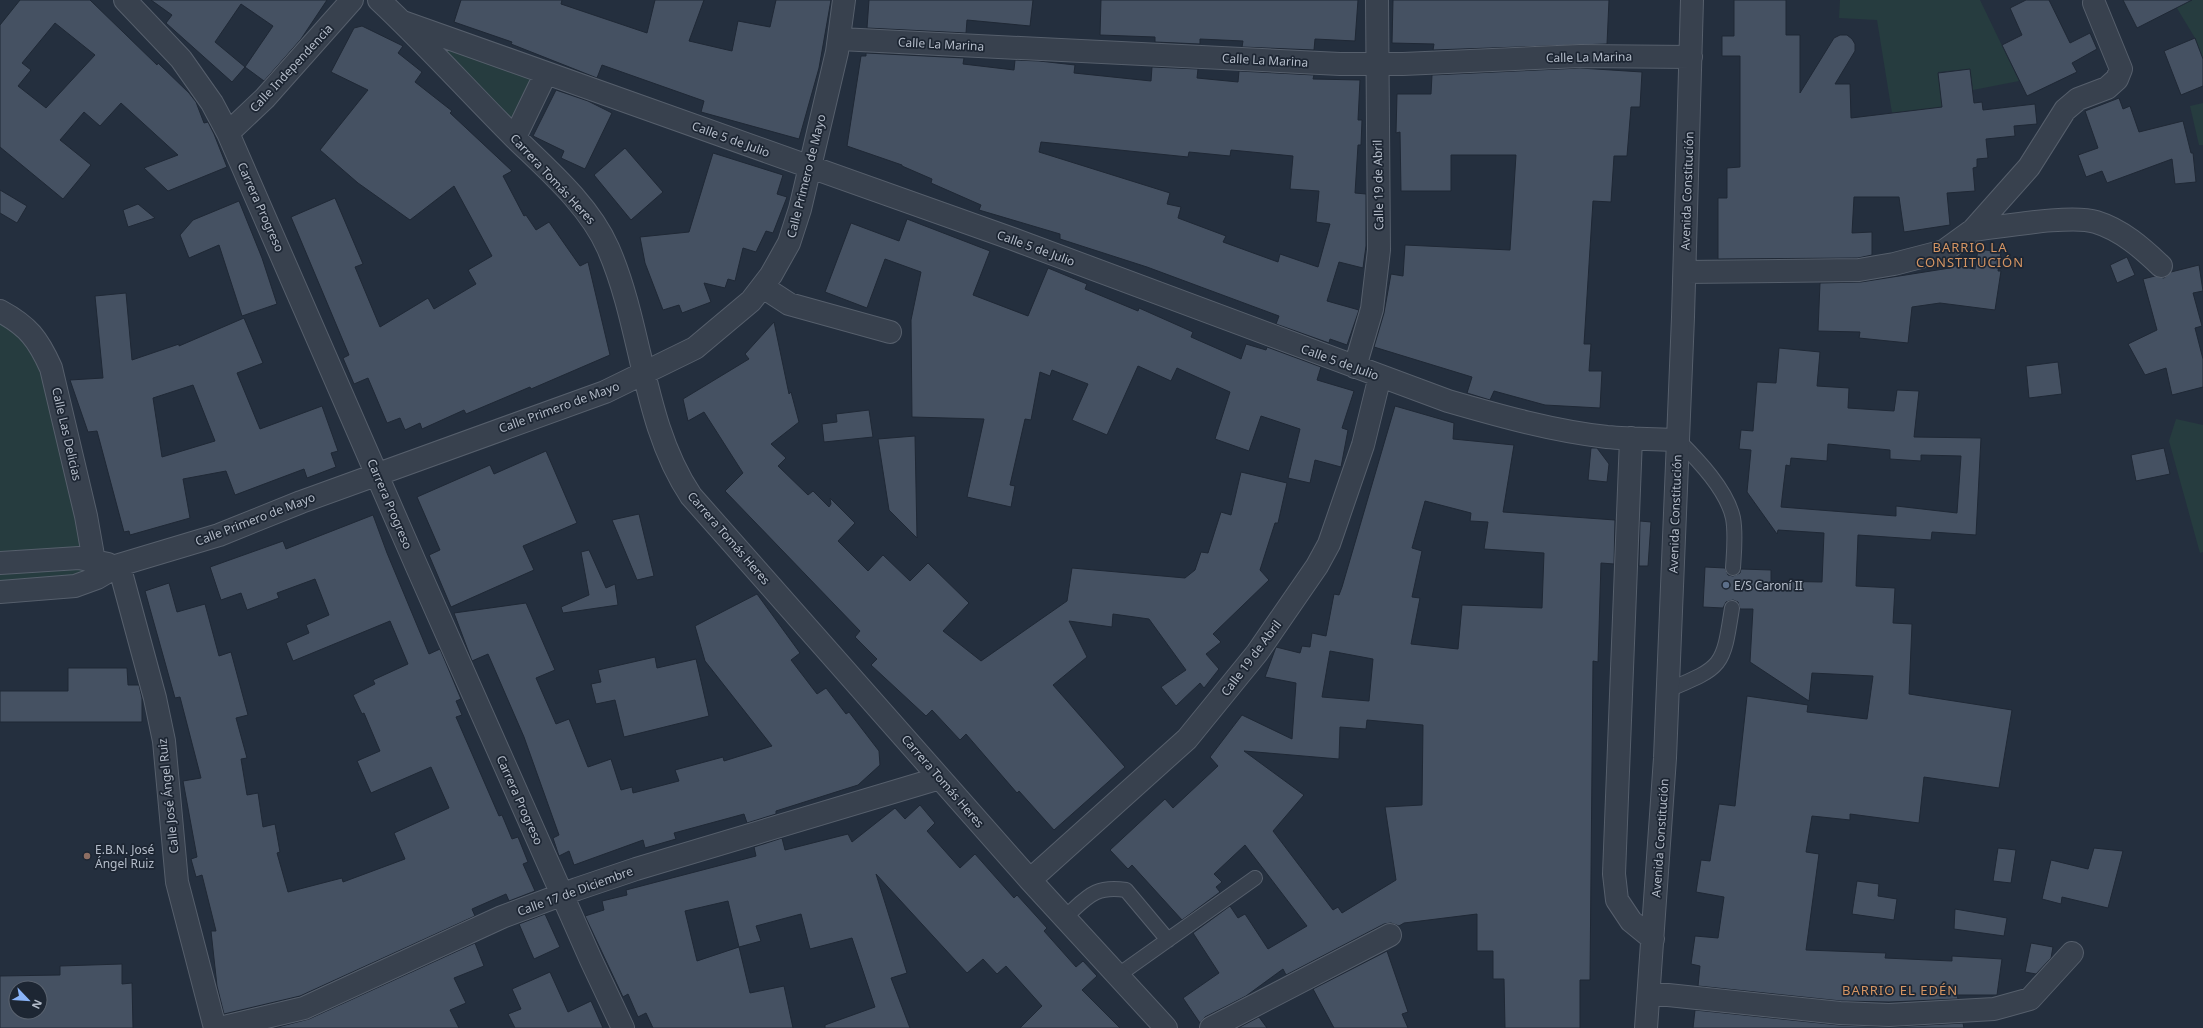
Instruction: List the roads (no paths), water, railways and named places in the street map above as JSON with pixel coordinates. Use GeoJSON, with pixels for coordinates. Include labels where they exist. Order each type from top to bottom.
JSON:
{"type":"FeatureCollection","features":[{"type":"Feature","properties":{"kind":"street","name":"Carrera Progreso"},"geometry":{"type":"LineString","coordinates":[[125,0],[181,58],[212,103],[228,133],[562,895],[623,1028]]}},
{"type":"Feature","properties":{"kind":"street","name":"Calle Independencia"},"geometry":{"type":"LineString","coordinates":[[228,133],[265,98],[352,0]]}},
{"type":"Feature","properties":{"kind":"street","name":"Carrera Tomás Heres"},"geometry":{"type":"LineString","coordinates":[[380,0],[515,137],[574,199],[598,228],[618,273],[660,432],[681,481],[691,496],[1030,880],[1166,1028]]}},
{"type":"Feature","properties":{"kind":"street","name":"Calle Primero de Mayo"},"geometry":{"type":"LineString","coordinates":[[0,563],[79,558],[95,569],[119,566],[219,535],[377,474],[605,392],[695,348],[723,327],[750,302],[771,276],[789,243],[800,210],[840,39],[844,0]]}},
{"type":"Feature","properties":{"kind":"street","name":"Calle 19 de Abril"},"geometry":{"type":"LineString","coordinates":[[1355,367],[1372,308],[1378,274],[1377,0]]}},
{"type":"Feature","properties":{"kind":"street","name":"Avenida Constitución"},"geometry":{"type":"LineString","coordinates":[[1646,1028],[1653,939],[1668,690],[1684,272],[1692,0]]}},
{"type":"Feature","properties":{"kind":"street"},"geometry":{"type":"LineString","coordinates":[[1684,272],[1859,270],[1894,264],[1944,251],[1973,230],[2029,167],[2065,110],[2078,98],[2107,88],[2117,79],[2121,68],[2094,3]]}},
{"type":"Feature","properties":{"kind":"street","name":"Calle 5 de Julio"},"geometry":{"type":"LineString","coordinates":[[403,22],[1013,239],[1448,401],[1515,419],[1607,437],[1678,440]]}},
{"type":"Feature","properties":{"kind":"street","name":"Calle La Marina"},"geometry":{"type":"LineString","coordinates":[[840,39],[1340,64],[1378,64],[1580,56],[1691,57]]}},
{"type":"Feature","properties":{"kind":"street"},"geometry":{"type":"LineString","coordinates":[[515,137],[546,73]]}},
{"type":"Feature","properties":{"kind":"street"},"geometry":{"type":"LineString","coordinates":[[1973,230],[2077,219],[2095,221],[2117,231],[2137,244],[2161,266]]}},
{"type":"Feature","properties":{"kind":"street"},"geometry":{"type":"LineString","coordinates":[[762,287],[789,304],[890,332]]}},
{"type":"Feature","properties":{"kind":"street","name":"Calle Las Delicias"},"geometry":{"type":"LineString","coordinates":[[0,311],[20,322],[32,334],[43,349],[51,368],[86,516],[95,569]]}},
{"type":"Feature","properties":{"kind":"street","name":"Calle 19 de Abril"},"geometry":{"type":"LineString","coordinates":[[1030,880],[1187,739],[1264,645],[1317,566],[1329,544],[1363,445],[1380,376]]}},
{"type":"Feature","properties":{"kind":"street"},"geometry":{"type":"LineString","coordinates":[[1631,438],[1614,874],[1616,900],[1631,921],[1653,939]]}},
{"type":"Feature","properties":{"kind":"street","name":"Calle José Ángel Ruiz"},"geometry":{"type":"LineString","coordinates":[[119,566],[155,698],[164,741],[177,882],[215,1028]]}},
{"type":"Feature","properties":{"kind":"street"},"geometry":{"type":"LineString","coordinates":[[0,592],[75,586],[95,569]]}},
{"type":"Feature","properties":{"kind":"street","name":"Calle 17 de Diciembre"},"geometry":{"type":"LineString","coordinates":[[220,1028],[304,1008],[502,917],[642,867],[940,778]]}},
{"type":"Feature","properties":{"kind":"street"},"geometry":{"type":"LineString","coordinates":[[1211,1028],[1390,935]]}},
{"type":"Feature","properties":{"kind":"street"},"geometry":{"type":"LineString","coordinates":[[1649,993],[1840,1013],[1889,1015],[1994,1009],[2030,999],[2072,952]]}},
{"type":"Feature","properties":{"kind":"lane"},"geometry":{"type":"LineString","coordinates":[[1678,440],[1711,477],[1727,503],[1733,517],[1733,568]]}},
{"type":"Feature","properties":{"kind":"lane"},"geometry":{"type":"LineString","coordinates":[[1668,690],[1693,680],[1717,665],[1723,655],[1727,640],[1732,608]]}},
{"type":"Feature","properties":{"kind":"lane"},"geometry":{"type":"LineString","coordinates":[[1117,976],[1255,878]]}},
{"type":"Feature","properties":{"kind":"lane"},"geometry":{"type":"LineString","coordinates":[[1064,918],[1096,891],[1111,888],[1126,890],[1168,940]]}},
{"type":"Feature","properties":{"kind":"place","name":"E/S Caroní II"},"geometry":{"type":"Point","coordinates":[1726,585]}},
{"type":"Feature","properties":{"kind":"place","name":"E.B.N. José Ángel Ruiz"},"geometry":{"type":"Point","coordinates":[87,856]}},
{"type":"Feature","properties":{"kind":"district","name":"BARRIO LA CONSTITUCIÓN"},"geometry":{"type":"Point","coordinates":[1970,254]}},
{"type":"Feature","properties":{"kind":"district","name":"BARRIO EL EDÉN"},"geometry":{"type":"Point","coordinates":[1900,990]}}]}
